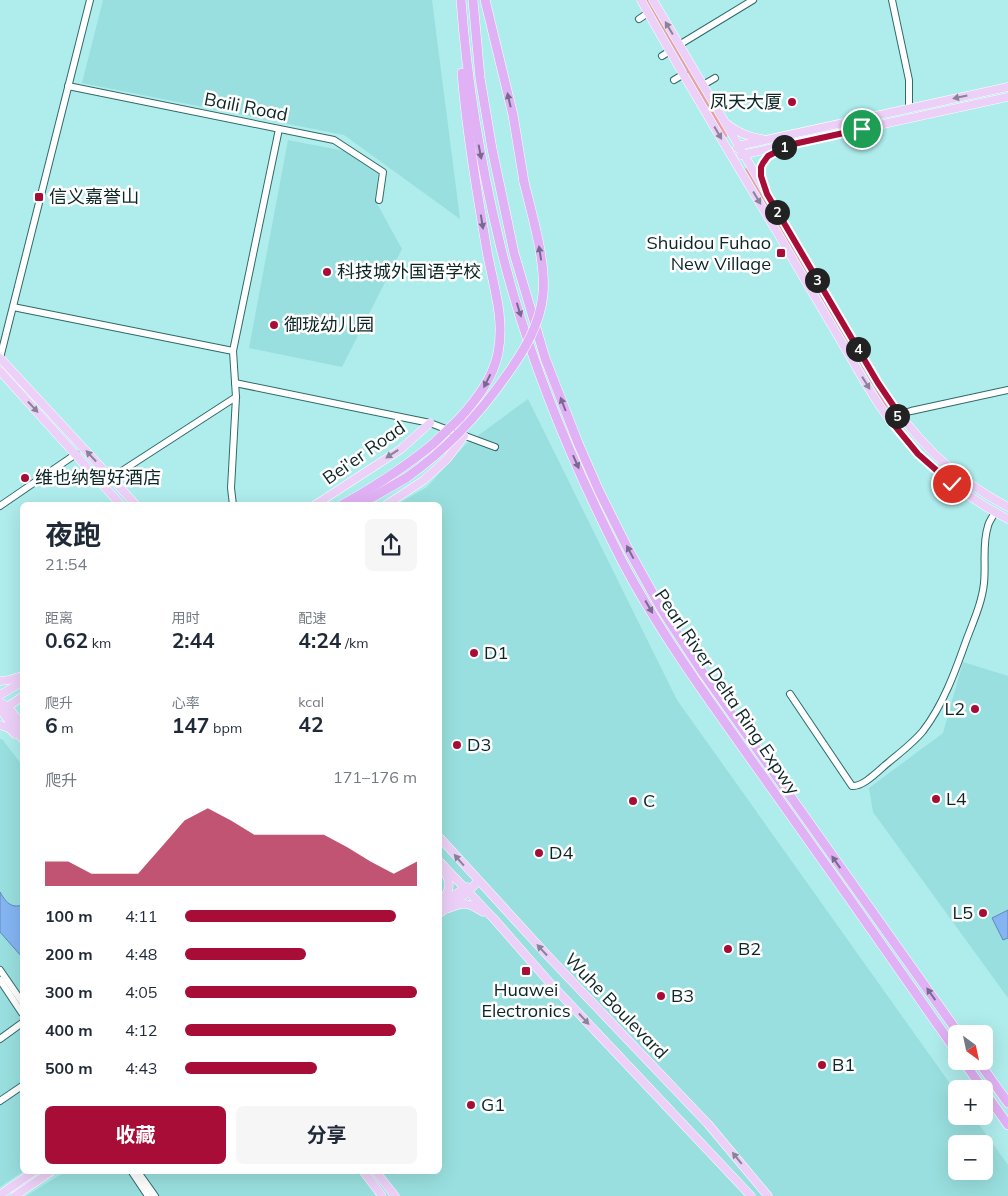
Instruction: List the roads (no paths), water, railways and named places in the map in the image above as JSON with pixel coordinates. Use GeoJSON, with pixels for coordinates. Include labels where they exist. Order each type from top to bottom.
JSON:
{"type":"FeatureCollection","features":[{"type":"Feature","properties":{"kind":"highway"},"geometry":{"type":"LineString","coordinates":[[347,502],[418,457],[460,418],[483,390],[498,354],[500,319],[486,244],[465,100],[459,42],[460,0]]}},
{"type":"Feature","properties":{"kind":"highway","name":"Pearl River Delta Ring Expwy"},"geometry":{"type":"LineString","coordinates":[[460,0],[470,96],[499,242],[522,321],[547,392],[594,502],[623,561],[654,617],[695,680],[842,886],[948,1039]]}},
{"type":"Feature","properties":{"kind":"highway","name":"Pearl River Delta Ring Expwy"},"geometry":{"type":"LineString","coordinates":[[474,0],[480,78],[492,148],[514,253],[545,358],[599,491],[662,610],[703,673],[953,1025]]}},
{"type":"Feature","properties":{"kind":"highway"},"geometry":{"type":"LineString","coordinates":[[364,502],[406,478],[431,459],[467,425],[526,348],[540,311],[543,294],[543,276],[539,248],[524,182],[513,115],[485,0]]}},
{"type":"Feature","properties":{"kind":"highway"},"geometry":{"type":"LineString","coordinates":[[984,1070],[1008,1103]]}},
{"type":"Feature","properties":{"kind":"highway"},"geometry":{"type":"LineString","coordinates":[[993,1104],[1008,1125]]}},
{"type":"Feature","properties":{"kind":"main road"},"geometry":{"type":"LineString","coordinates":[[640,0],[890,420],[918,454],[938,473],[969,496],[1008,519]]}},
{"type":"Feature","properties":{"kind":"main road"},"geometry":{"type":"LineString","coordinates":[[652,0],[878,383],[899,414],[939,460],[976,489],[1008,507]]}},
{"type":"Feature","properties":{"kind":"main road"},"geometry":{"type":"LineString","coordinates":[[732,156],[738,146],[1008,87]]}},
{"type":"Feature","properties":{"kind":"main road"},"geometry":{"type":"LineString","coordinates":[[732,156],[744,155],[1008,97]]}},
{"type":"Feature","properties":{"kind":"main road"},"geometry":{"type":"LineString","coordinates":[[721,117],[730,126],[744,135],[772,139]]}},
{"type":"Feature","properties":{"kind":"main road"},"geometry":{"type":"LineString","coordinates":[[767,194],[761,176],[761,167],[768,156],[789,145]]}},
{"type":"Feature","properties":{"kind":"main road"},"geometry":{"type":"LineString","coordinates":[[0,358],[133,502]]}},
{"type":"Feature","properties":{"kind":"main road"},"geometry":{"type":"LineString","coordinates":[[0,371],[118,502]]}},
{"type":"Feature","properties":{"kind":"main road","name":"Bei'er Road"},"geometry":{"type":"LineString","coordinates":[[319,502],[401,449],[430,423]]}},
{"type":"Feature","properties":{"kind":"main road"},"geometry":{"type":"LineString","coordinates":[[391,502],[424,480],[447,458],[464,436]]}},
{"type":"Feature","properties":{"kind":"main road"},"geometry":{"type":"LineString","coordinates":[[0,681],[20,677]]}},
{"type":"Feature","properties":{"kind":"main road"},"geometry":{"type":"LineString","coordinates":[[0,695],[20,683]]}},
{"type":"Feature","properties":{"kind":"main road"},"geometry":{"type":"LineString","coordinates":[[2,709],[20,698]]}},
{"type":"Feature","properties":{"kind":"main road"},"geometry":{"type":"LineString","coordinates":[[0,702],[2,709],[20,736]]}},
{"type":"Feature","properties":{"kind":"main road"},"geometry":{"type":"LineString","coordinates":[[2,709],[20,723]]}},
{"type":"Feature","properties":{"kind":"main road"},"geometry":{"type":"LineString","coordinates":[[0,725],[9,728],[20,737]]}},
{"type":"Feature","properties":{"kind":"main road","name":"Wuhe Boulevard"},"geometry":{"type":"LineString","coordinates":[[442,840],[546,955],[716,1132],[768,1196]]}},
{"type":"Feature","properties":{"kind":"main road","name":"Wuhe Boulevard"},"geometry":{"type":"LineString","coordinates":[[442,864],[494,919],[550,983],[751,1196]]}},
{"type":"Feature","properties":{"kind":"main road"},"geometry":{"type":"LineString","coordinates":[[442,865],[447,874],[449,886],[442,907]]}},
{"type":"Feature","properties":{"kind":"main road"},"geometry":{"type":"LineString","coordinates":[[442,907],[445,901],[478,881]]}},
{"type":"Feature","properties":{"kind":"main road"},"geometry":{"type":"LineString","coordinates":[[442,907],[468,904],[494,919]]}},
{"type":"Feature","properties":{"kind":"main road"},"geometry":{"type":"LineString","coordinates":[[0,1195],[30,1174]]}},
{"type":"Feature","properties":{"kind":"main road"},"geometry":{"type":"LineString","coordinates":[[15,1196],[47,1174]]}},
{"type":"Feature","properties":{"kind":"main road"},"geometry":{"type":"LineString","coordinates":[[366,1174],[382,1196]]}},
{"type":"Feature","properties":{"kind":"main road"},"geometry":{"type":"LineString","coordinates":[[378,1174],[395,1196]]}},
{"type":"Feature","properties":{"kind":"street"},"geometry":{"type":"LineString","coordinates":[[0,358],[90,0]]}},
{"type":"Feature","properties":{"kind":"street"},"geometry":{"type":"LineString","coordinates":[[679,45],[753,0]]}},
{"type":"Feature","properties":{"kind":"street"},"geometry":{"type":"LineString","coordinates":[[892,0],[909,80],[909,108]]}},
{"type":"Feature","properties":{"kind":"street"},"geometry":{"type":"LineString","coordinates":[[639,18],[648,13]]}},
{"type":"Feature","properties":{"kind":"street"},"geometry":{"type":"LineString","coordinates":[[662,56],[670,51]]}},
{"type":"Feature","properties":{"kind":"street"},"geometry":{"type":"LineString","coordinates":[[674,80],[684,74]]}},
{"type":"Feature","properties":{"kind":"street"},"geometry":{"type":"LineString","coordinates":[[702,85],[715,78]]}},
{"type":"Feature","properties":{"kind":"street","name":"Baili Road"},"geometry":{"type":"LineString","coordinates":[[68,86],[334,140],[382,172],[379,200]]}},
{"type":"Feature","properties":{"kind":"street"},"geometry":{"type":"LineString","coordinates":[[233,502],[231,488],[236,397],[233,351],[279,129]]}},
{"type":"Feature","properties":{"kind":"street"},"geometry":{"type":"LineString","coordinates":[[13,307],[233,351]]}},
{"type":"Feature","properties":{"kind":"street"},"geometry":{"type":"LineString","coordinates":[[235,383],[430,423],[495,446]]}},
{"type":"Feature","properties":{"kind":"street"},"geometry":{"type":"LineString","coordinates":[[890,420],[899,414],[1008,390]]}},
{"type":"Feature","properties":{"kind":"street"},"geometry":{"type":"LineString","coordinates":[[111,478],[236,397]]}},
{"type":"Feature","properties":{"kind":"street"},"geometry":{"type":"LineString","coordinates":[[0,506],[76,454]]}},
{"type":"Feature","properties":{"kind":"street"},"geometry":{"type":"LineString","coordinates":[[790,694],[852,786],[856,786],[869,778],[900,753],[918,736],[930,720],[941,702],[959,662],[982,595],[988,525],[995,512]]}},
{"type":"Feature","properties":{"kind":"street"},"geometry":{"type":"LineString","coordinates":[[0,970],[20,999]]}},
{"type":"Feature","properties":{"kind":"street"},"geometry":{"type":"LineString","coordinates":[[0,980],[20,1010]]}},
{"type":"Feature","properties":{"kind":"street"},"geometry":{"type":"LineString","coordinates":[[0,1038],[20,1025]]}},
{"type":"Feature","properties":{"kind":"street"},"geometry":{"type":"LineString","coordinates":[[0,1101],[20,1087]]}},
{"type":"Feature","properties":{"kind":"street"},"geometry":{"type":"LineString","coordinates":[[133,1174],[148,1196]]}},
{"type":"Feature","properties":{"kind":"street"},"geometry":{"type":"LineString","coordinates":[[139,1174],[155,1196]]}},
{"type":"Feature","properties":{"kind":"place","name":"凤天大厦"},"geometry":{"type":"Point","coordinates":[792,102]}},
{"type":"Feature","properties":{"kind":"place","name":"信义嘉誉山"},"geometry":{"type":"Point","coordinates":[39,197]}},
{"type":"Feature","properties":{"kind":"place","name":"Shuidou Fuhao New Village"},"geometry":{"type":"Point","coordinates":[781,253]}},
{"type":"Feature","properties":{"kind":"place","name":"科技城外国语学校"},"geometry":{"type":"Point","coordinates":[327,272]}},
{"type":"Feature","properties":{"kind":"place","name":"御珑幼儿园"},"geometry":{"type":"Point","coordinates":[274,325]}},
{"type":"Feature","properties":{"kind":"place","name":"维也纳智好酒店"},"geometry":{"type":"Point","coordinates":[25,478]}},
{"type":"Feature","properties":{"kind":"place","name":"D1"},"geometry":{"type":"Point","coordinates":[474,653]}},
{"type":"Feature","properties":{"kind":"place","name":"L2"},"geometry":{"type":"Point","coordinates":[975,709]}},
{"type":"Feature","properties":{"kind":"place","name":"D3"},"geometry":{"type":"Point","coordinates":[457,745]}},
{"type":"Feature","properties":{"kind":"place","name":"L4"},"geometry":{"type":"Point","coordinates":[936,799]}},
{"type":"Feature","properties":{"kind":"place","name":"C"},"geometry":{"type":"Point","coordinates":[633,801]}},
{"type":"Feature","properties":{"kind":"place","name":"D4"},"geometry":{"type":"Point","coordinates":[539,853]}},
{"type":"Feature","properties":{"kind":"place","name":"L5"},"geometry":{"type":"Point","coordinates":[983,913]}},
{"type":"Feature","properties":{"kind":"place","name":"B2"},"geometry":{"type":"Point","coordinates":[728,949]}},
{"type":"Feature","properties":{"kind":"place","name":"Huawei Electronics"},"geometry":{"type":"Point","coordinates":[526,971]}},
{"type":"Feature","properties":{"kind":"place","name":"B3"},"geometry":{"type":"Point","coordinates":[661,996]}},
{"type":"Feature","properties":{"kind":"place","name":"B1"},"geometry":{"type":"Point","coordinates":[822,1065]}},
{"type":"Feature","properties":{"kind":"place","name":"G1"},"geometry":{"type":"Point","coordinates":[471,1105]}}]}
